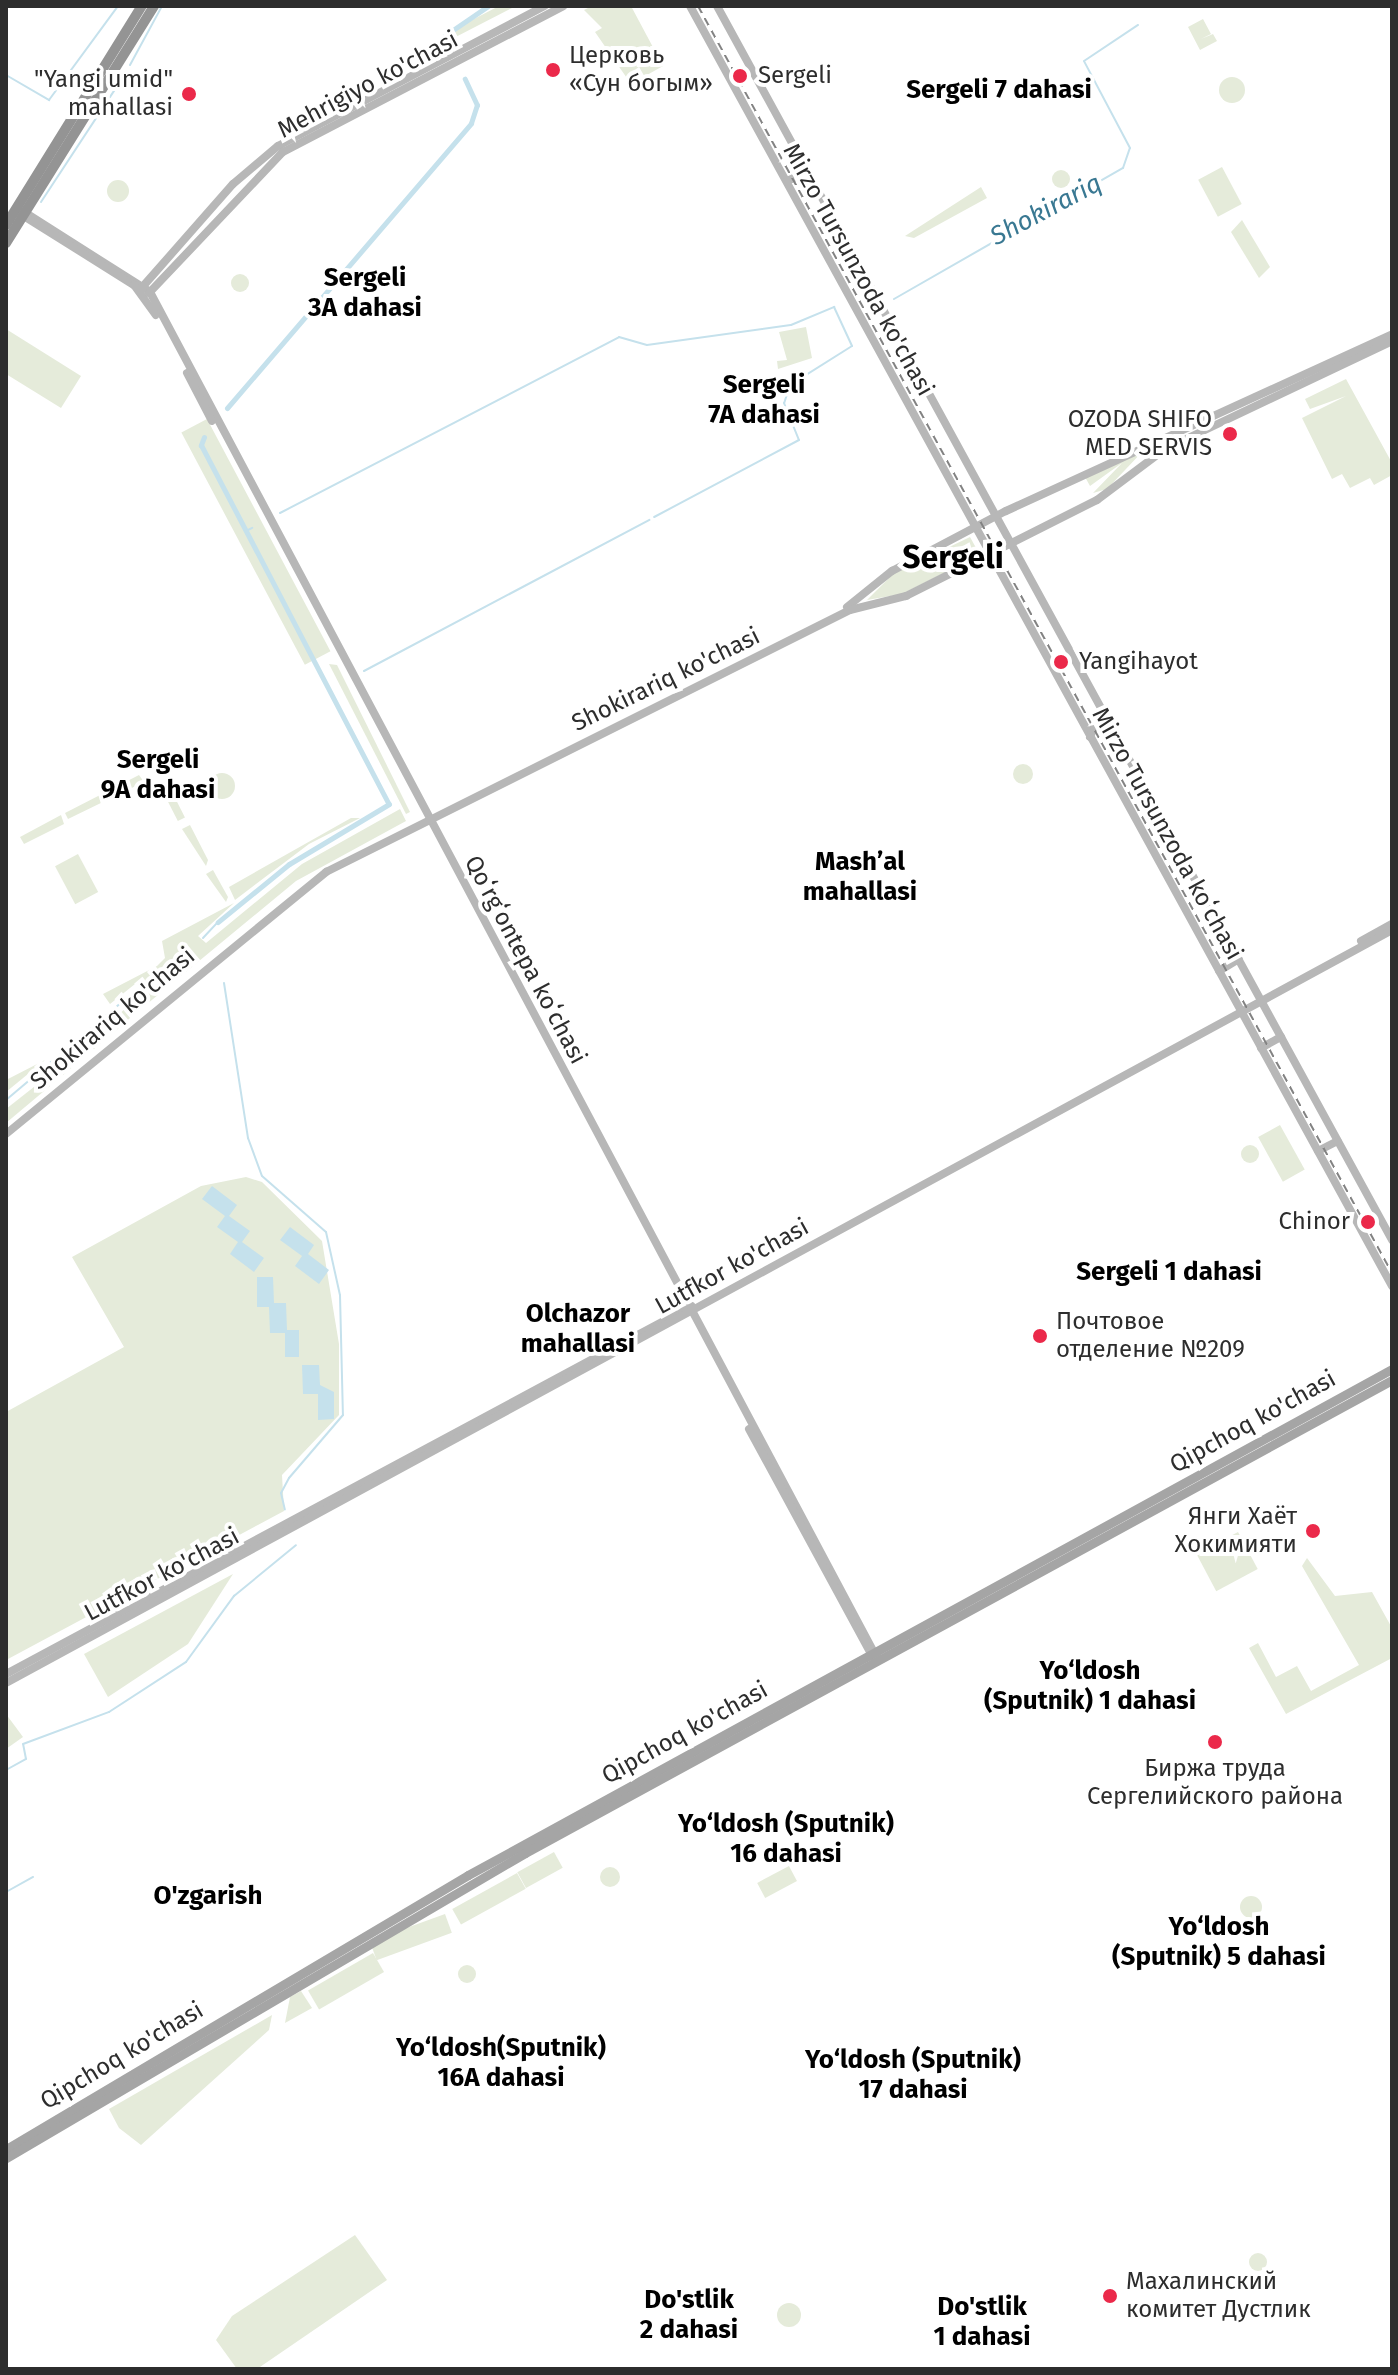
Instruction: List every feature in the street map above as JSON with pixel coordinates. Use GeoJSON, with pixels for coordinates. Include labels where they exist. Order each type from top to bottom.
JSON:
{"type":"FeatureCollection","features":[{"type":"Feature","properties":{"kind":"highway"},"geometry":{"type":"LineString","coordinates":[[6,243],[147,8]]}},
{"type":"Feature","properties":{"kind":"highway"},"geometry":{"type":"LineString","coordinates":[[6,225],[22,212]]}},
{"type":"Feature","properties":{"kind":"main road","name":"Mehrigiyo ko'chasi"},"geometry":{"type":"LineString","coordinates":[[147,290],[233,184],[278,146],[545,6]]}},
{"type":"Feature","properties":{"kind":"main road","name":"Mehrigiyo ko'chasi"},"geometry":{"type":"LineString","coordinates":[[147,290],[283,152],[563,6]]}},
{"type":"Feature","properties":{"kind":"main road","name":"Mirzo Tursunzoda ko'chasi"},"geometry":{"type":"LineString","coordinates":[[690,6],[990,554]]}},
{"type":"Feature","properties":{"kind":"main road","name":"Mirzo Tursunzoda ko'chasi"},"geometry":{"type":"LineString","coordinates":[[717,6],[924,393],[1009,544]]}},
{"type":"Feature","properties":{"kind":"main road"},"geometry":{"type":"LineString","coordinates":[[787,181],[805,173]]}},
{"type":"Feature","properties":{"kind":"main road"},"geometry":{"type":"LineString","coordinates":[[22,212],[147,290]]}},
{"type":"Feature","properties":{"kind":"main road","name":"Qoʻrgʻontepa koʻchasi"},"geometry":{"type":"LineString","coordinates":[[147,290],[424,819],[874,1656]]}},
{"type":"Feature","properties":{"kind":"main road","name":"Shokirariq ko'chasi"},"geometry":{"type":"LineString","coordinates":[[6,1127],[297,885],[848,606],[892,571],[995,517],[1392,334]]}},
{"type":"Feature","properties":{"kind":"main road","name":"Shokirariq ko'chasi"},"geometry":{"type":"LineString","coordinates":[[6,1134],[301,888],[424,819],[850,610],[906,596],[990,554],[1097,500],[1165,449],[1392,341]]}},
{"type":"Feature","properties":{"kind":"main road"},"geometry":{"type":"LineString","coordinates":[[907,399],[924,393]]}},
{"type":"Feature","properties":{"kind":"main road","name":"Mirzo Tursunzoda koʻchasi"},"geometry":{"type":"LineString","coordinates":[[1009,544],[1112,726],[1392,1240]]}},
{"type":"Feature","properties":{"kind":"main road","name":"Mirzo Tursunzoda koʻchasi"},"geometry":{"type":"LineString","coordinates":[[990,554],[1392,1286]]}},
{"type":"Feature","properties":{"kind":"main road"},"geometry":{"type":"LineString","coordinates":[[1090,737],[1094,727],[1112,726]]}},
{"type":"Feature","properties":{"kind":"main road","name":"Lutfkor ko'chasi"},"geometry":{"type":"LineString","coordinates":[[1261,999],[1392,924]]}},
{"type":"Feature","properties":{"kind":"main road","name":"Lutfkor ko'chasi"},"geometry":{"type":"LineString","coordinates":[[6,1683],[1392,930]]}},
{"type":"Feature","properties":{"kind":"main road"},"geometry":{"type":"LineString","coordinates":[[1219,971],[1239,959]]}},
{"type":"Feature","properties":{"kind":"main road"},"geometry":{"type":"LineString","coordinates":[[1261,1048],[1281,1037]]}},
{"type":"Feature","properties":{"kind":"main road"},"geometry":{"type":"LineString","coordinates":[[1318,1151],[1338,1141]]}},
{"type":"Feature","properties":{"kind":"main road","name":"Lutfkor ko'chasi"},"geometry":{"type":"LineString","coordinates":[[6,1674],[688,1311]]}},
{"type":"Feature","properties":{"kind":"main road","name":"Qipchoq ko'chasi"},"geometry":{"type":"LineString","coordinates":[[1304,1423],[1392,1369]]}},
{"type":"Feature","properties":{"kind":"main road","name":"Qipchoq ko'chasi"},"geometry":{"type":"LineString","coordinates":[[6,2149],[523,1850],[1304,1423],[1392,1380]]}},
{"type":"Feature","properties":{"kind":"main road","name":"Qipchoq ko'chasi"},"geometry":{"type":"LineString","coordinates":[[6,2158],[226,2022]]}},
{"type":"Feature","properties":{"kind":"green space"},"geometry":{"type":"Polygon","coordinates":[[[499,6],[516,6],[444,43],[449,32],[499,6]]]}},
{"type":"Feature","properties":{"kind":"green space"},"geometry":{"type":"Polygon","coordinates":[[[592,6],[631,6],[663,66],[631,84],[595,32],[602,28],[584,10],[592,6]]]}},
{"type":"Feature","properties":{"kind":"green space"},"geometry":{"type":"Polygon","coordinates":[[[1203,19],[1211,34],[1201,39],[1213,34],[1217,41],[1200,50],[1188,27],[1203,19]]]}},
{"type":"Feature","properties":{"kind":"green space"},"geometry":{"type":"Polygon","coordinates":[[[1232,77],[1241,81],[1245,90],[1241,99],[1232,103],[1223,99],[1219,90],[1223,81],[1232,77]]]}},
{"type":"Feature","properties":{"kind":"green space"},"geometry":{"type":"Polygon","coordinates":[[[1222,167],[1242,204],[1218,217],[1198,180],[1222,167]]]}},
{"type":"Feature","properties":{"kind":"green space"},"geometry":{"type":"Polygon","coordinates":[[[1057,170],[1065,170],[1070,179],[1068,186],[1057,188],[1052,183],[1052,175],[1057,170]]]}},
{"type":"Feature","properties":{"kind":"green space"},"geometry":{"type":"Polygon","coordinates":[[[118,180],[126,183],[129,191],[126,199],[118,202],[110,199],[107,191],[110,183],[118,180]]]}},
{"type":"Feature","properties":{"kind":"green space"},"geometry":{"type":"Polygon","coordinates":[[[981,187],[987,198],[914,238],[905,236],[981,187]]]}},
{"type":"Feature","properties":{"kind":"green space"},"geometry":{"type":"Polygon","coordinates":[[[1242,220],[1270,267],[1259,278],[1231,232],[1242,220]]]}},
{"type":"Feature","properties":{"kind":"green space"},"geometry":{"type":"Polygon","coordinates":[[[240,274],[249,283],[240,292],[231,283],[240,274]]]}},
{"type":"Feature","properties":{"kind":"green space"},"geometry":{"type":"Polygon","coordinates":[[[806,327],[812,358],[778,369],[777,361],[787,360],[779,332],[806,327]]]}},
{"type":"Feature","properties":{"kind":"green space"},"geometry":{"type":"Polygon","coordinates":[[[6,329],[81,376],[61,408],[6,374],[6,329]]]}},
{"type":"Feature","properties":{"kind":"green space"},"geometry":{"type":"Polygon","coordinates":[[[1346,379],[1392,463],[1392,475],[1374,485],[1370,478],[1350,488],[1342,474],[1332,479],[1302,418],[1346,396],[1310,409],[1305,399],[1346,379]]]}},
{"type":"Feature","properties":{"kind":"green space"},"geometry":{"type":"Polygon","coordinates":[[[207,419],[330,651],[305,665],[181,433],[207,419]]]}},
{"type":"Feature","properties":{"kind":"green space"},"geometry":{"type":"Polygon","coordinates":[[[1144,450],[1107,489],[1093,493],[1122,463],[1090,486],[1085,477],[1144,450]]]}},
{"type":"Feature","properties":{"kind":"green space"},"geometry":{"type":"Polygon","coordinates":[[[970,537],[980,555],[902,594],[867,600],[893,574],[970,537]]]}},
{"type":"Feature","properties":{"kind":"green space"},"geometry":{"type":"Polygon","coordinates":[[[329,664],[337,665],[410,812],[406,814],[329,664]]]}},
{"type":"Feature","properties":{"kind":"green space"},"geometry":{"type":"Polygon","coordinates":[[[1023,764],[1030,767],[1033,774],[1030,781],[1023,784],[1016,781],[1013,774],[1016,767],[1023,764]]]}},
{"type":"Feature","properties":{"kind":"green space"},"geometry":{"type":"Polygon","coordinates":[[[222,773],[231,777],[235,786],[231,795],[222,799],[213,795],[209,786],[213,777],[222,773]]]}},
{"type":"Feature","properties":{"kind":"green space"},"geometry":{"type":"Polygon","coordinates":[[[139,775],[144,782],[68,819],[65,813],[139,775]]]}},
{"type":"Feature","properties":{"kind":"green space"},"geometry":{"type":"Polygon","coordinates":[[[170,788],[185,817],[178,821],[163,792],[170,788]]]}},
{"type":"Feature","properties":{"kind":"green space"},"geometry":{"type":"Polygon","coordinates":[[[400,809],[406,821],[296,881],[124,1023],[118,1015],[143,993],[135,984],[110,1004],[103,994],[157,966],[165,958],[162,941],[234,903],[198,936],[206,943],[302,864],[400,809]]]}},
{"type":"Feature","properties":{"kind":"green space"},"geometry":{"type":"Polygon","coordinates":[[[61,815],[64,824],[24,844],[20,837],[61,815]]]}},
{"type":"Feature","properties":{"kind":"green space"},"geometry":{"type":"Polygon","coordinates":[[[351,818],[360,818],[309,844],[235,900],[229,887],[351,818]]]}},
{"type":"Feature","properties":{"kind":"green space"},"geometry":{"type":"Polygon","coordinates":[[[190,825],[208,860],[206,866],[182,829],[190,825]]]}},
{"type":"Feature","properties":{"kind":"green space"},"geometry":{"type":"Polygon","coordinates":[[[78,854],[98,892],[75,904],[55,866],[78,854]]]}},
{"type":"Feature","properties":{"kind":"green space"},"geometry":{"type":"Polygon","coordinates":[[[213,870],[228,897],[226,902],[206,874],[213,870]]]}},
{"type":"Feature","properties":{"kind":"green space"},"geometry":{"type":"Polygon","coordinates":[[[115,1023],[119,1028],[6,1123],[6,1109],[115,1023]]]}},
{"type":"Feature","properties":{"kind":"green space"},"geometry":{"type":"Polygon","coordinates":[[[45,1060],[6,1092],[6,1080],[45,1060]]]}},
{"type":"Feature","properties":{"kind":"green space"},"geometry":{"type":"Polygon","coordinates":[[[1280,1125],[1305,1170],[1283,1182],[1258,1137],[1280,1125]]]}},
{"type":"Feature","properties":{"kind":"green space"},"geometry":{"type":"Polygon","coordinates":[[[1250,1145],[1259,1154],[1250,1163],[1241,1154],[1250,1145]]]}},
{"type":"Feature","properties":{"kind":"green space"},"geometry":{"type":"Polygon","coordinates":[[[246,1177],[262,1182],[322,1241],[339,1344],[339,1415],[282,1475],[284,1511],[8,1659],[6,1412],[124,1347],[72,1257],[201,1186],[246,1177]]]}},
{"type":"Feature","properties":{"kind":"green space"},"geometry":{"type":"Polygon","coordinates":[[[1238,1532],[1258,1569],[1216,1591],[1197,1554],[1238,1532]]]}},
{"type":"Feature","properties":{"kind":"green space"},"geometry":{"type":"Polygon","coordinates":[[[1307,1558],[1335,1596],[1372,1592],[1392,1628],[1392,1658],[1286,1714],[1249,1648],[1258,1643],[1276,1677],[1297,1666],[1311,1691],[1359,1665],[1302,1566],[1307,1558]]]}},
{"type":"Feature","properties":{"kind":"green space"},"geometry":{"type":"Polygon","coordinates":[[[233,1574],[188,1644],[108,1697],[84,1654],[233,1574]]]}},
{"type":"Feature","properties":{"kind":"green space"},"geometry":{"type":"Polygon","coordinates":[[[6,1714],[23,1737],[6,1749],[6,1714]]]}},
{"type":"Feature","properties":{"kind":"green space"},"geometry":{"type":"Polygon","coordinates":[[[554,1852],[563,1868],[526,1888],[517,1872],[554,1852]]]}},
{"type":"Feature","properties":{"kind":"green space"},"geometry":{"type":"Polygon","coordinates":[[[789,1866],[797,1881],[765,1898],[757,1883],[789,1866]]]}},
{"type":"Feature","properties":{"kind":"green space"},"geometry":{"type":"Polygon","coordinates":[[[610,1867],[617,1870],[620,1877],[617,1884],[610,1887],[603,1884],[600,1877],[603,1870],[610,1867]]]}},
{"type":"Feature","properties":{"kind":"green space"},"geometry":{"type":"Polygon","coordinates":[[[517,1873],[526,1889],[461,1925],[452,1909],[517,1873]]]}},
{"type":"Feature","properties":{"kind":"green space"},"geometry":{"type":"Polygon","coordinates":[[[1247,1896],[1255,1896],[1262,1907],[1255,1918],[1247,1918],[1240,1911],[1240,1903],[1247,1896]]]}},
{"type":"Feature","properties":{"kind":"green space"},"geometry":{"type":"Polygon","coordinates":[[[445,1914],[452,1933],[377,1960],[370,1941],[445,1914]]]}},
{"type":"Feature","properties":{"kind":"green space"},"geometry":{"type":"Polygon","coordinates":[[[373,1953],[384,1972],[319,2010],[308,1991],[373,1953]]]}},
{"type":"Feature","properties":{"kind":"green space"},"geometry":{"type":"Polygon","coordinates":[[[467,1965],[476,1974],[467,1983],[458,1974],[467,1965]]]}},
{"type":"Feature","properties":{"kind":"green space"},"geometry":{"type":"Polygon","coordinates":[[[301,1991],[312,2008],[285,2023],[290,1997],[301,1991]]]}},
{"type":"Feature","properties":{"kind":"green space"},"geometry":{"type":"Polygon","coordinates":[[[272,2015],[269,2030],[141,2145],[119,2128],[109,2109],[272,2015]]]}},
{"type":"Feature","properties":{"kind":"green space"},"geometry":{"type":"Polygon","coordinates":[[[355,2235],[387,2280],[257,2369],[237,2369],[216,2340],[232,2316],[355,2235]]]}},
{"type":"Feature","properties":{"kind":"green space"},"geometry":{"type":"Polygon","coordinates":[[[1258,2253],[1267,2262],[1258,2271],[1249,2262],[1258,2253]]]}},
{"type":"Feature","properties":{"kind":"green space"},"geometry":{"type":"Polygon","coordinates":[[[789,2303],[797,2307],[801,2315],[797,2323],[789,2327],[781,2323],[777,2315],[781,2307],[789,2303]]]}},
{"type":"Feature","properties":{"kind":"water"},"geometry":{"type":"Polygon","coordinates":[[[212,1186],[237,1205],[229,1216],[250,1231],[242,1242],[264,1258],[254,1272],[230,1254],[238,1242],[217,1227],[225,1216],[202,1199],[212,1186]]]}},
{"type":"Feature","properties":{"kind":"water"},"geometry":{"type":"Polygon","coordinates":[[[290,1227],[314,1245],[308,1254],[329,1270],[319,1284],[295,1266],[302,1256],[280,1240],[290,1227]]]}},
{"type":"Feature","properties":{"kind":"water"},"geometry":{"type":"Polygon","coordinates":[[[257,1277],[273,1277],[274,1303],[286,1303],[287,1330],[299,1330],[299,1357],[285,1357],[285,1333],[270,1333],[269,1307],[257,1307],[257,1277]]]}},
{"type":"Feature","properties":{"kind":"water"},"geometry":{"type":"Polygon","coordinates":[[[302,1365],[319,1365],[320,1385],[334,1392],[334,1419],[318,1420],[318,1394],[303,1394],[302,1365]]]}},
{"type":"Feature","properties":{"kind":"waterway"},"geometry":{"type":"LineString","coordinates":[[6,75],[49,100],[118,6]]}},
{"type":"Feature","properties":{"kind":"waterway"},"geometry":{"type":"LineString","coordinates":[[130,65],[162,6]]}},
{"type":"Feature","properties":{"kind":"waterway"},"geometry":{"type":"LineString","coordinates":[[444,36],[488,6]]}},
{"type":"Feature","properties":{"kind":"waterway","name":"Shokirariq"},"geometry":{"type":"LineString","coordinates":[[894,299],[1123,168],[1130,148],[1084,61],[1138,25]]}},
{"type":"Feature","properties":{"kind":"waterway"},"geometry":{"type":"LineString","coordinates":[[41,202],[125,74]]}},
{"type":"Feature","properties":{"kind":"waterway"},"geometry":{"type":"LineString","coordinates":[[227,408],[471,123],[477,105],[465,79]]}},
{"type":"Feature","properties":{"kind":"waterway"},"geometry":{"type":"LineString","coordinates":[[280,513],[619,337],[647,345],[791,325],[834,307],[852,346],[790,385],[784,403],[799,440],[654,517]]}},
{"type":"Feature","properties":{"kind":"waterway"},"geometry":{"type":"LineString","coordinates":[[204,437],[201,445],[389,804],[289,864],[218,922]]}},
{"type":"Feature","properties":{"kind":"waterway"},"geometry":{"type":"LineString","coordinates":[[364,671],[649,520]]}},
{"type":"Feature","properties":{"kind":"waterway"},"geometry":{"type":"LineString","coordinates":[[246,531],[252,528]]}},
{"type":"Feature","properties":{"kind":"waterway"},"geometry":{"type":"LineString","coordinates":[[203,938],[218,922]]}},
{"type":"Feature","properties":{"kind":"waterway"},"geometry":{"type":"LineString","coordinates":[[224,983],[248,1138],[262,1176],[326,1232],[340,1295],[343,1415],[289,1478],[281,1493],[285,1510]]}},
{"type":"Feature","properties":{"kind":"waterway"},"geometry":{"type":"LineString","coordinates":[[6,1100],[136,990]]}},
{"type":"Feature","properties":{"kind":"waterway"},"geometry":{"type":"LineString","coordinates":[[6,1770],[26,1759],[23,1744],[109,1712],[186,1662],[234,1596],[296,1545]]}},
{"type":"Feature","properties":{"kind":"waterway"},"geometry":{"type":"LineString","coordinates":[[6,1892],[33,1877]]}},
{"type":"Feature","properties":{"kind":"railway"},"geometry":{"type":"LineString","coordinates":[[698,6],[1392,1273]]}},
{"type":"Feature","properties":{"kind":"place","name":"Церковь «Сун богым»"},"geometry":{"type":"Point","coordinates":[553,70]}},
{"type":"Feature","properties":{"kind":"place","name":"Sergeli"},"geometry":{"type":"Point","coordinates":[740,76]}},
{"type":"Feature","properties":{"kind":"place","name":"\"Yangi umid\" mahallasi"},"geometry":{"type":"Point","coordinates":[189,94]}},
{"type":"Feature","properties":{"kind":"place","name":"OZODA SHIFO MED SERVIS"},"geometry":{"type":"Point","coordinates":[1230,434]}},
{"type":"Feature","properties":{"kind":"place","name":"Yangihayot"},"geometry":{"type":"Point","coordinates":[1061,662]}},
{"type":"Feature","properties":{"kind":"place","name":"Chinor"},"geometry":{"type":"Point","coordinates":[1368,1222]}},
{"type":"Feature","properties":{"kind":"place","name":"Почтовое отделение №209"},"geometry":{"type":"Point","coordinates":[1040,1336]}},
{"type":"Feature","properties":{"kind":"place","name":"Янги Хаёт Хокимияти"},"geometry":{"type":"Point","coordinates":[1313,1531]}},
{"type":"Feature","properties":{"kind":"place","name":"Биржа труда Сергелийского района"},"geometry":{"type":"Point","coordinates":[1215,1742]}},
{"type":"Feature","properties":{"kind":"place","name":"Махалинский комитет Дустлик"},"geometry":{"type":"Point","coordinates":[1110,2296]}},
{"type":"Feature","properties":{"kind":"district","name":"Sergeli 7 dahasi"},"geometry":{"type":"Point","coordinates":[999,90]}},
{"type":"Feature","properties":{"kind":"district","name":"Sergeli 3A dahasi"},"geometry":{"type":"Point","coordinates":[365,293]}},
{"type":"Feature","properties":{"kind":"district","name":"Sergeli 7A dahasi"},"geometry":{"type":"Point","coordinates":[764,400]}},
{"type":"Feature","properties":{"kind":"district","name":"Sergeli"},"geometry":{"type":"Point","coordinates":[953,557]}},
{"type":"Feature","properties":{"kind":"district","name":"Sergeli 9A dahasi"},"geometry":{"type":"Point","coordinates":[158,775]}},
{"type":"Feature","properties":{"kind":"district","name":"Mashʼal mahallasi"},"geometry":{"type":"Point","coordinates":[860,877]}},
{"type":"Feature","properties":{"kind":"district","name":"Sergeli 1 dahasi"},"geometry":{"type":"Point","coordinates":[1169,1272]}},
{"type":"Feature","properties":{"kind":"district","name":"Olchazor mahallasi"},"geometry":{"type":"Point","coordinates":[578,1329]}},
{"type":"Feature","properties":{"kind":"district","name":"Yo‘ldosh (Sputnik) 1 dahasi"},"geometry":{"type":"Point","coordinates":[1090,1686]}},
{"type":"Feature","properties":{"kind":"district","name":"Yo‘ldosh (Sputnik) 16 dahasi"},"geometry":{"type":"Point","coordinates":[786,1839]}},
{"type":"Feature","properties":{"kind":"district","name":"O'zgarish"},"geometry":{"type":"Point","coordinates":[208,1896]}},
{"type":"Feature","properties":{"kind":"district","name":"Yo‘ldosh (Sputnik) 5 dahasi"},"geometry":{"type":"Point","coordinates":[1219,1942]}},
{"type":"Feature","properties":{"kind":"district","name":"Yo‘ldosh(Sputnik) 16А dahasi"},"geometry":{"type":"Point","coordinates":[501,2063]}},
{"type":"Feature","properties":{"kind":"district","name":"Yo‘ldosh (Sputnik) 17 dahasi"},"geometry":{"type":"Point","coordinates":[913,2075]}},
{"type":"Feature","properties":{"kind":"district","name":"Do'stlik 2 dahasi"},"geometry":{"type":"Point","coordinates":[689,2315]}},
{"type":"Feature","properties":{"kind":"district","name":"Do'stlik 1 dahasi"},"geometry":{"type":"Point","coordinates":[982,2322]}}]}
